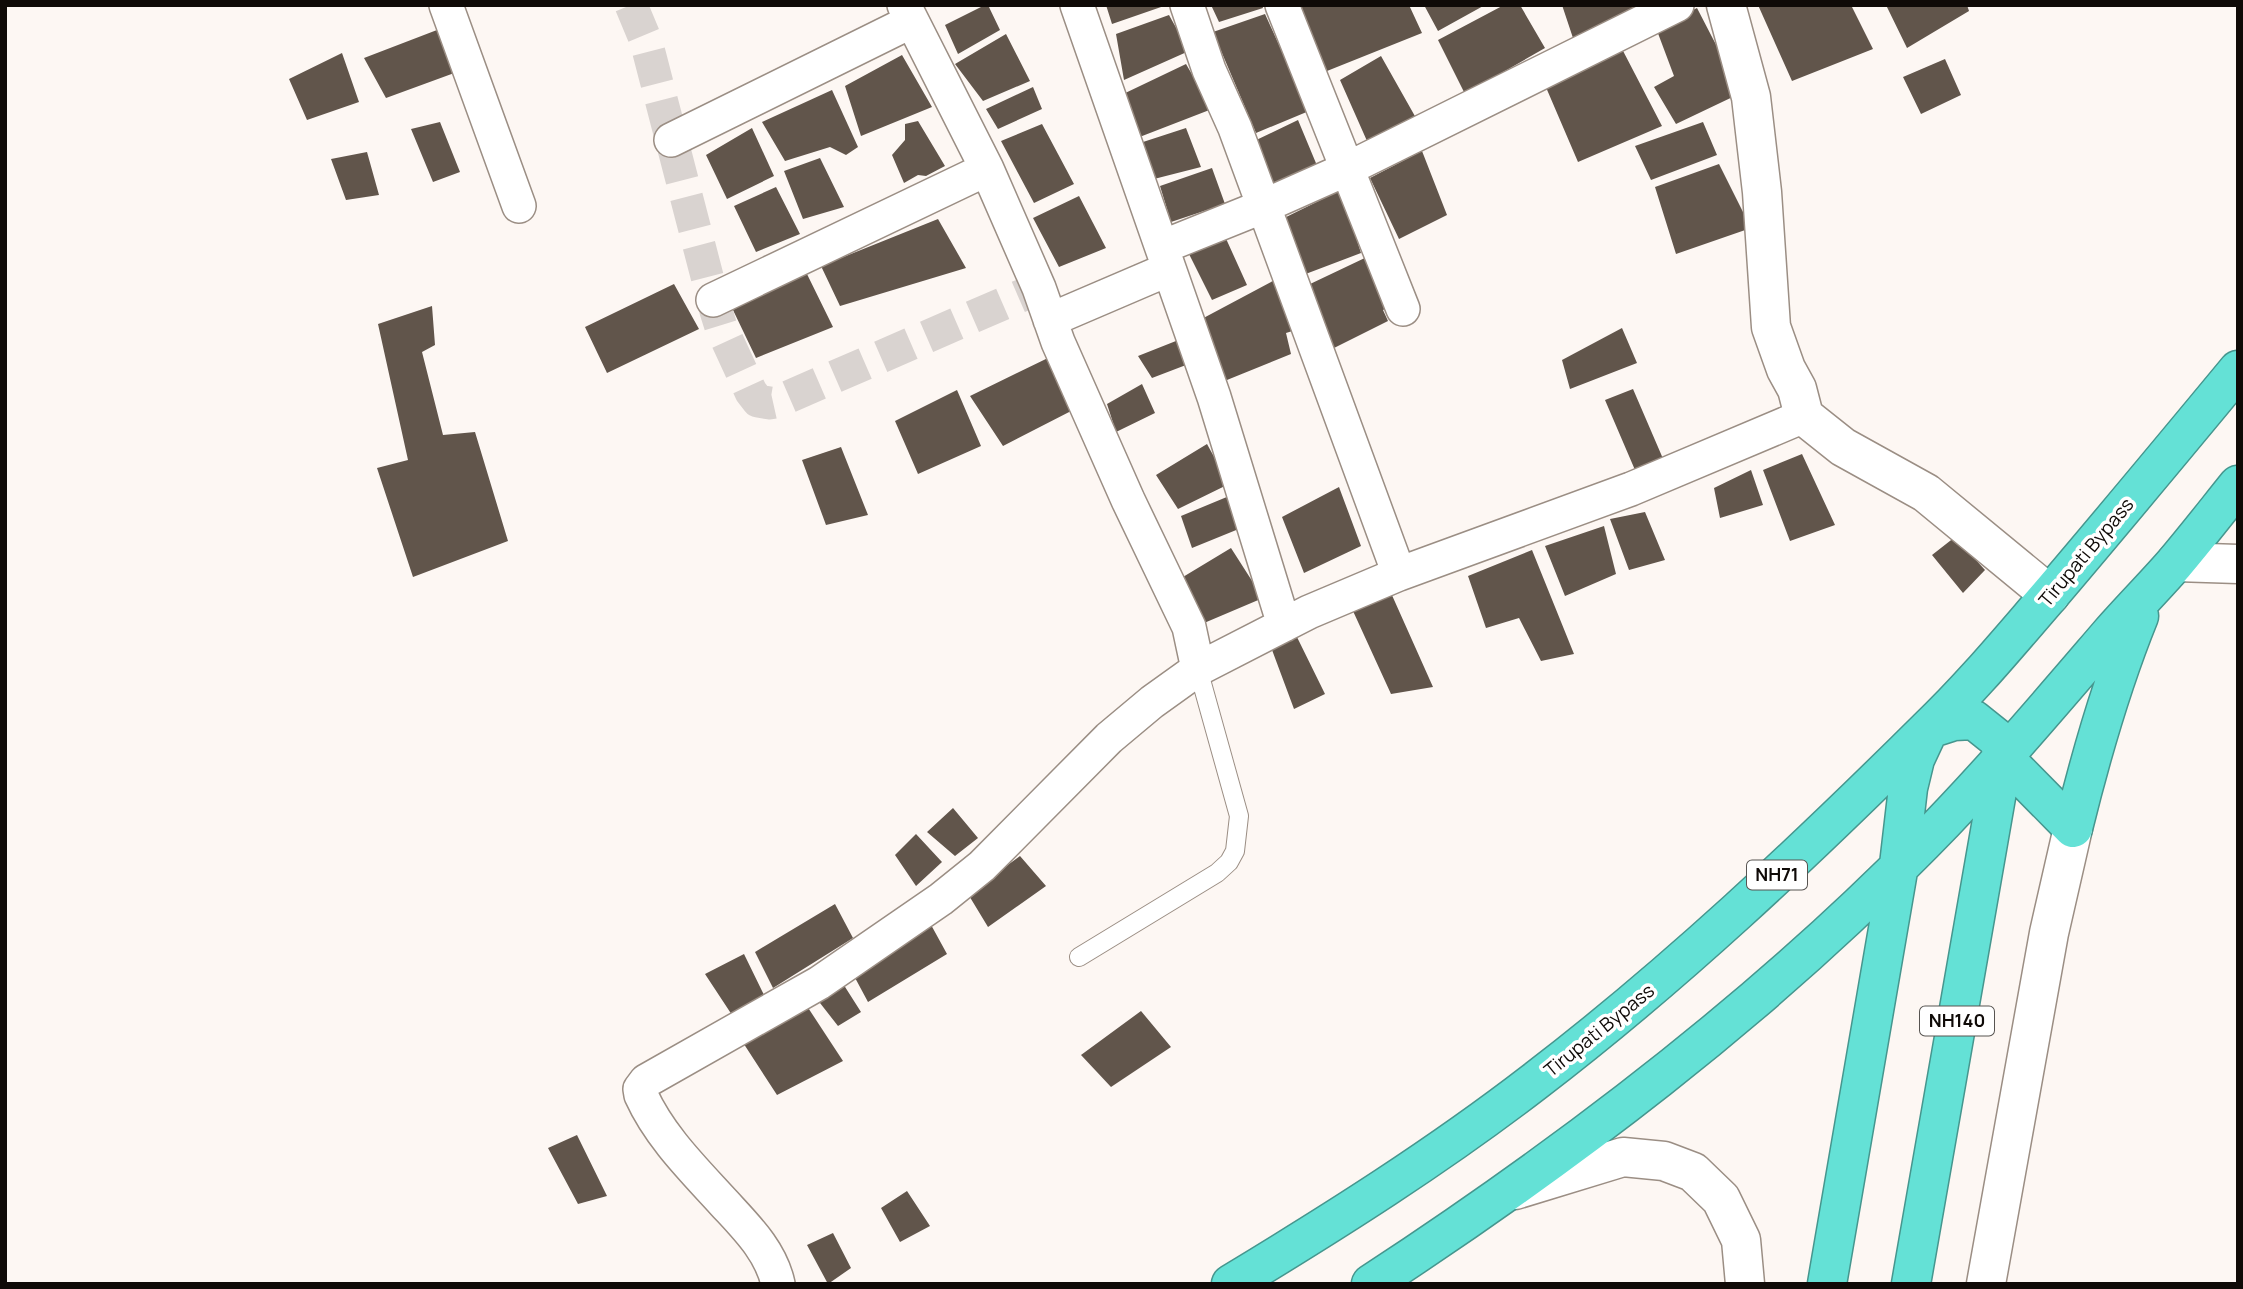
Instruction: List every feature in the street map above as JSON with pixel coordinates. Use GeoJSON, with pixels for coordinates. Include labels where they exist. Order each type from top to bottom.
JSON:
{"type":"FeatureCollection","features":[{"type":"Feature","properties":{"kind":"highway","name":"Tirupati Bypass"},"geometry":{"type":"LineString","coordinates":[[1231,1284],[1316,1233],[1409,1172],[1534,1082],[1674,969],[1810,845],[1929,729],[2050,595],[2238,370]]}},
{"type":"Feature","properties":{"kind":"highway"},"geometry":{"type":"LineString","coordinates":[[1371,1284],[1590,1132],[1710,1037],[1812,948],[1899,865],[2003,757],[2176,562],[2238,485]]}},
{"type":"Feature","properties":{"kind":"highway"},"geometry":{"type":"LineString","coordinates":[[2073,828],[2097,732],[2120,662],[2149,591]]}},
{"type":"Feature","properties":{"kind":"highway"},"geometry":{"type":"LineString","coordinates":[[1929,729],[1954,721],[1974,720],[1999,740],[2003,757],[2073,828]]}},
{"type":"Feature","properties":{"kind":"highway","name":"Tirupati Bypass"},"geometry":{"type":"LineString","coordinates":[[1827,1284],[1899,865],[1908,788],[1914,760],[1929,729]]}},
{"type":"Feature","properties":{"kind":"highway","name":"NH140"},"geometry":{"type":"LineString","coordinates":[[1911,1284],[2003,757]]}},
{"type":"Feature","properties":{"kind":"main road"},"geometry":{"type":"LineString","coordinates":[[1726,5],[1751,97],[1762,192],[1771,327],[1786,369],[1797,389],[1804,416],[1843,447],[1926,493],[2050,595]]}},
{"type":"Feature","properties":{"kind":"main road"},"geometry":{"type":"LineString","coordinates":[[2176,562],[2238,564]]}},
{"type":"Feature","properties":{"kind":"main road"},"geometry":{"type":"LineString","coordinates":[[1986,1284],[2049,933],[2073,828]]}},
{"type":"Feature","properties":{"kind":"main road"},"geometry":{"type":"LineString","coordinates":[[1504,1194],[1623,1157],[1664,1161],[1693,1172],[1721,1199],[1741,1240],[1745,1284]]}},
{"type":"Feature","properties":{"kind":"street"},"geometry":{"type":"LineString","coordinates":[[446,5],[519,206]]}},
{"type":"Feature","properties":{"kind":"street"},"geometry":{"type":"LineString","coordinates":[[1077,5],[1214,397],[1283,625]]}},
{"type":"Feature","properties":{"kind":"street"},"geometry":{"type":"LineString","coordinates":[[1187,5],[1399,574]]}},
{"type":"Feature","properties":{"kind":"street"},"geometry":{"type":"LineString","coordinates":[[1282,5],[1403,309]]}},
{"type":"Feature","properties":{"kind":"street"},"geometry":{"type":"LineString","coordinates":[[1050,320],[1264,206],[1347,169],[1677,5]]}},
{"type":"Feature","properties":{"kind":"street"},"geometry":{"type":"LineString","coordinates":[[671,140],[908,13],[987,169],[1128,500],[1189,628],[1198,668]]}},
{"type":"Feature","properties":{"kind":"street"},"geometry":{"type":"LineString","coordinates":[[713,300],[987,169]]}},
{"type":"Feature","properties":{"kind":"street"},"geometry":{"type":"LineString","coordinates":[[778,1284],[772,1263],[759,1242],[670,1142],[644,1101],[640,1089],[642,1085],[819,983],[941,899],[982,866],[1109,738],[1198,668],[1283,625],[1399,574],[1631,489],[1804,416]]}},
{"type":"Feature","properties":{"kind":"lane"},"geometry":{"type":"LineString","coordinates":[[1079,957],[1217,873],[1236,851],[1239,826],[1237,806],[1198,668]]}},
{"type":"Feature","properties":{"kind":"building"},"geometry":{"type":"Polygon","coordinates":[[[988,5],[1000,30],[958,54],[945,25],[988,5]]]}},
{"type":"Feature","properties":{"kind":"building"},"geometry":{"type":"Polygon","coordinates":[[[1106,5],[1164,5],[1164,6],[1112,24],[1106,5]]]}},
{"type":"Feature","properties":{"kind":"building"},"geometry":{"type":"Polygon","coordinates":[[[1211,5],[1262,5],[1263,8],[1219,22],[1211,5]]]}},
{"type":"Feature","properties":{"kind":"building"},"geometry":{"type":"Polygon","coordinates":[[[1300,5],[1409,5],[1422,33],[1327,71],[1300,5]]]}},
{"type":"Feature","properties":{"kind":"building"},"geometry":{"type":"Polygon","coordinates":[[[1424,5],[1485,5],[1438,31],[1424,5]]]}},
{"type":"Feature","properties":{"kind":"building"},"geometry":{"type":"Polygon","coordinates":[[[1504,5],[1520,5],[1545,48],[1465,94],[1438,40],[1504,5]]]}},
{"type":"Feature","properties":{"kind":"building"},"geometry":{"type":"Polygon","coordinates":[[[1562,5],[1654,5],[1574,41],[1562,5]]]}},
{"type":"Feature","properties":{"kind":"building"},"geometry":{"type":"Polygon","coordinates":[[[1758,5],[1851,5],[1873,49],[1792,81],[1758,5]]]}},
{"type":"Feature","properties":{"kind":"building"},"geometry":{"type":"Polygon","coordinates":[[[1886,5],[1967,5],[1969,11],[1907,48],[1886,5]]]}},
{"type":"Feature","properties":{"kind":"building"},"geometry":{"type":"Polygon","coordinates":[[[1697,8],[1741,93],[1676,124],[1654,87],[1674,76],[1656,28],[1697,8]]]}},
{"type":"Feature","properties":{"kind":"building"},"geometry":{"type":"Polygon","coordinates":[[[1265,14],[1309,111],[1256,133],[1213,32],[1265,14]]]}},
{"type":"Feature","properties":{"kind":"building"},"geometry":{"type":"Polygon","coordinates":[[[1169,15],[1189,51],[1124,80],[1116,34],[1169,15]]]}},
{"type":"Feature","properties":{"kind":"building"},"geometry":{"type":"Polygon","coordinates":[[[437,30],[457,72],[386,98],[364,58],[437,30]]]}},
{"type":"Feature","properties":{"kind":"building"},"geometry":{"type":"Polygon","coordinates":[[[1006,34],[1030,81],[983,101],[955,64],[1006,34]]]}},
{"type":"Feature","properties":{"kind":"building"},"geometry":{"type":"Polygon","coordinates":[[[1621,47],[1662,126],[1578,162],[1545,85],[1621,47]]]}},
{"type":"Feature","properties":{"kind":"building"},"geometry":{"type":"Polygon","coordinates":[[[342,53],[359,102],[307,120],[289,79],[342,53]]]}},
{"type":"Feature","properties":{"kind":"building"},"geometry":{"type":"Polygon","coordinates":[[[902,55],[932,107],[861,136],[845,86],[902,55]]]}},
{"type":"Feature","properties":{"kind":"building"},"geometry":{"type":"Polygon","coordinates":[[[1381,56],[1416,118],[1367,141],[1340,80],[1381,56]]]}},
{"type":"Feature","properties":{"kind":"building"},"geometry":{"type":"Polygon","coordinates":[[[1945,59],[1961,95],[1921,114],[1903,77],[1945,59]]]}},
{"type":"Feature","properties":{"kind":"building"},"geometry":{"type":"Polygon","coordinates":[[[1186,64],[1212,109],[1137,138],[1119,96],[1186,64]]]}},
{"type":"Feature","properties":{"kind":"building"},"geometry":{"type":"Polygon","coordinates":[[[1033,87],[1042,109],[998,129],[986,109],[1033,87]]]}},
{"type":"Feature","properties":{"kind":"building"},"geometry":{"type":"Polygon","coordinates":[[[832,90],[858,147],[846,155],[830,147],[785,161],[762,122],[832,90]]]}},
{"type":"Feature","properties":{"kind":"building"},"geometry":{"type":"Polygon","coordinates":[[[1298,120],[1318,168],[1271,192],[1250,143],[1298,120]]]}},
{"type":"Feature","properties":{"kind":"building"},"geometry":{"type":"Polygon","coordinates":[[[918,121],[945,166],[904,183],[892,155],[905,140],[905,124],[918,121]]]}},
{"type":"Feature","properties":{"kind":"building"},"geometry":{"type":"Polygon","coordinates":[[[440,122],[460,172],[433,182],[411,129],[440,122]]]}},
{"type":"Feature","properties":{"kind":"building"},"geometry":{"type":"Polygon","coordinates":[[[1703,122],[1717,155],[1651,180],[1635,146],[1703,122]]]}},
{"type":"Feature","properties":{"kind":"building"},"geometry":{"type":"Polygon","coordinates":[[[1042,124],[1074,184],[1034,203],[1001,141],[1042,124]]]}},
{"type":"Feature","properties":{"kind":"building"},"geometry":{"type":"Polygon","coordinates":[[[752,128],[774,176],[727,199],[706,155],[752,128]]]}},
{"type":"Feature","properties":{"kind":"building"},"geometry":{"type":"Polygon","coordinates":[[[1186,128],[1201,167],[1154,179],[1143,142],[1186,128]]]}},
{"type":"Feature","properties":{"kind":"building"},"geometry":{"type":"Polygon","coordinates":[[[1422,151],[1447,215],[1399,239],[1370,178],[1422,151]]]}},
{"type":"Feature","properties":{"kind":"building"},"geometry":{"type":"Polygon","coordinates":[[[367,152],[379,195],[346,200],[331,159],[367,152]]]}},
{"type":"Feature","properties":{"kind":"building"},"geometry":{"type":"Polygon","coordinates":[[[820,158],[844,207],[803,219],[784,171],[820,158]]]}},
{"type":"Feature","properties":{"kind":"building"},"geometry":{"type":"Polygon","coordinates":[[[1719,164],[1751,228],[1676,254],[1655,187],[1719,164]]]}},
{"type":"Feature","properties":{"kind":"building"},"geometry":{"type":"Polygon","coordinates":[[[1212,168],[1225,204],[1171,222],[1160,186],[1212,168]]]}},
{"type":"Feature","properties":{"kind":"building"},"geometry":{"type":"Polygon","coordinates":[[[776,187],[800,234],[756,252],[734,206],[776,187]]]}},
{"type":"Feature","properties":{"kind":"building"},"geometry":{"type":"Polygon","coordinates":[[[1341,190],[1361,253],[1303,275],[1276,222],[1341,190]]]}},
{"type":"Feature","properties":{"kind":"building"},"geometry":{"type":"Polygon","coordinates":[[[1079,196],[1106,248],[1059,267],[1033,218],[1079,196]]]}},
{"type":"Feature","properties":{"kind":"building"},"geometry":{"type":"Polygon","coordinates":[[[938,219],[966,268],[840,306],[821,266],[938,219]]]}},
{"type":"Feature","properties":{"kind":"building"},"geometry":{"type":"Polygon","coordinates":[[[1223,232],[1247,285],[1212,300],[1186,248],[1223,232]]]}},
{"type":"Feature","properties":{"kind":"building"},"geometry":{"type":"Polygon","coordinates":[[[1369,256],[1392,305],[1383,310],[1388,321],[1330,350],[1308,285],[1369,256]]]}},
{"type":"Feature","properties":{"kind":"building"},"geometry":{"type":"Polygon","coordinates":[[[805,270],[833,327],[756,358],[733,310],[805,270]]]}},
{"type":"Feature","properties":{"kind":"building"},"geometry":{"type":"Polygon","coordinates":[[[1284,275],[1302,328],[1286,333],[1291,354],[1222,382],[1196,322],[1284,275]]]}},
{"type":"Feature","properties":{"kind":"building"},"geometry":{"type":"Polygon","coordinates":[[[674,284],[699,329],[607,373],[585,327],[674,284]]]}},
{"type":"Feature","properties":{"kind":"building"},"geometry":{"type":"Polygon","coordinates":[[[432,306],[435,345],[422,352],[443,435],[475,432],[508,541],[413,577],[377,468],[408,460],[378,324],[432,306]]]}},
{"type":"Feature","properties":{"kind":"building"},"geometry":{"type":"Polygon","coordinates":[[[1622,328],[1637,363],[1570,389],[1562,360],[1622,328]]]}},
{"type":"Feature","properties":{"kind":"building"},"geometry":{"type":"Polygon","coordinates":[[[1181,339],[1186,365],[1152,378],[1138,356],[1181,339]]]}},
{"type":"Feature","properties":{"kind":"building"},"geometry":{"type":"Polygon","coordinates":[[[1050,357],[1075,409],[1003,446],[970,396],[1050,357]]]}},
{"type":"Feature","properties":{"kind":"building"},"geometry":{"type":"Polygon","coordinates":[[[1142,384],[1155,413],[1116,432],[1107,404],[1142,384]]]}},
{"type":"Feature","properties":{"kind":"building"},"geometry":{"type":"Polygon","coordinates":[[[1633,389],[1664,461],[1635,470],[1605,400],[1633,389]]]}},
{"type":"Feature","properties":{"kind":"building"},"geometry":{"type":"Polygon","coordinates":[[[957,390],[981,446],[918,474],[895,421],[957,390]]]}},
{"type":"Feature","properties":{"kind":"building"},"geometry":{"type":"Polygon","coordinates":[[[1207,444],[1229,484],[1178,509],[1156,475],[1207,444]]]}},
{"type":"Feature","properties":{"kind":"building"},"geometry":{"type":"Polygon","coordinates":[[[841,447],[868,515],[826,525],[802,460],[841,447]]]}},
{"type":"Feature","properties":{"kind":"building"},"geometry":{"type":"Polygon","coordinates":[[[1802,454],[1835,525],[1790,541],[1763,470],[1802,454]]]}},
{"type":"Feature","properties":{"kind":"building"},"geometry":{"type":"Polygon","coordinates":[[[1751,470],[1763,505],[1720,518],[1714,488],[1751,470]]]}},
{"type":"Feature","properties":{"kind":"building"},"geometry":{"type":"Polygon","coordinates":[[[1339,487],[1361,546],[1304,573],[1282,517],[1339,487]]]}},
{"type":"Feature","properties":{"kind":"building"},"geometry":{"type":"Polygon","coordinates":[[[1234,494],[1251,524],[1192,548],[1181,516],[1234,494]]]}},
{"type":"Feature","properties":{"kind":"building"},"geometry":{"type":"Polygon","coordinates":[[[1645,512],[1665,560],[1629,570],[1610,519],[1645,512]]]}},
{"type":"Feature","properties":{"kind":"building"},"geometry":{"type":"Polygon","coordinates":[[[1604,526],[1616,574],[1565,596],[1545,546],[1604,526]]]}},
{"type":"Feature","properties":{"kind":"building"},"geometry":{"type":"Polygon","coordinates":[[[1955,537],[1985,570],[1963,593],[1932,555],[1955,537]]]}},
{"type":"Feature","properties":{"kind":"building"},"geometry":{"type":"Polygon","coordinates":[[[1231,548],[1263,598],[1197,626],[1173,583],[1231,548]]]}},
{"type":"Feature","properties":{"kind":"building"},"geometry":{"type":"Polygon","coordinates":[[[1532,550],[1574,654],[1541,661],[1519,618],[1486,628],[1468,576],[1532,550]]]}},
{"type":"Feature","properties":{"kind":"building"},"geometry":{"type":"Polygon","coordinates":[[[1391,593],[1433,687],[1391,694],[1353,611],[1391,593]]]}},
{"type":"Feature","properties":{"kind":"building"},"geometry":{"type":"Polygon","coordinates":[[[1294,631],[1325,694],[1294,709],[1268,639],[1294,631]]]}},
{"type":"Feature","properties":{"kind":"building"},"geometry":{"type":"Polygon","coordinates":[[[953,808],[978,838],[955,856],[927,832],[953,808]]]}},
{"type":"Feature","properties":{"kind":"building"},"geometry":{"type":"Polygon","coordinates":[[[916,834],[942,862],[916,886],[895,855],[916,834]]]}},
{"type":"Feature","properties":{"kind":"building"},"geometry":{"type":"Polygon","coordinates":[[[1020,856],[1046,886],[988,927],[968,894],[1020,856]]]}},
{"type":"Feature","properties":{"kind":"building"},"geometry":{"type":"Polygon","coordinates":[[[835,904],[853,938],[773,988],[755,952],[835,904]]]}},
{"type":"Feature","properties":{"kind":"building"},"geometry":{"type":"Polygon","coordinates":[[[930,923],[947,954],[868,1002],[853,974],[930,923]]]}},
{"type":"Feature","properties":{"kind":"building"},"geometry":{"type":"Polygon","coordinates":[[[744,954],[765,997],[732,1015],[705,974],[744,954]]]}},
{"type":"Feature","properties":{"kind":"building"},"geometry":{"type":"Polygon","coordinates":[[[840,979],[861,1012],[838,1026],[813,994],[840,979]]]}},
{"type":"Feature","properties":{"kind":"building"},"geometry":{"type":"Polygon","coordinates":[[[801,997],[843,1061],[777,1095],[740,1038],[801,997]]]}},
{"type":"Feature","properties":{"kind":"building"},"geometry":{"type":"Polygon","coordinates":[[[1141,1011],[1171,1047],[1111,1087],[1081,1055],[1141,1011]]]}},
{"type":"Feature","properties":{"kind":"building"},"geometry":{"type":"Polygon","coordinates":[[[577,1135],[607,1196],[578,1204],[548,1148],[577,1135]]]}},
{"type":"Feature","properties":{"kind":"building"},"geometry":{"type":"Polygon","coordinates":[[[907,1191],[930,1226],[900,1242],[881,1208],[907,1191]]]}},
{"type":"Feature","properties":{"kind":"building"},"geometry":{"type":"Polygon","coordinates":[[[833,1233],[851,1268],[828,1284],[807,1245],[833,1233]]]}},
{"type":"Feature","properties":{"kind":"tunnel"},"geometry":{"type":"LineString","coordinates":[[631,5],[646,41],[721,327],[751,392],[758,401],[779,401],[1039,288]]}}]}
